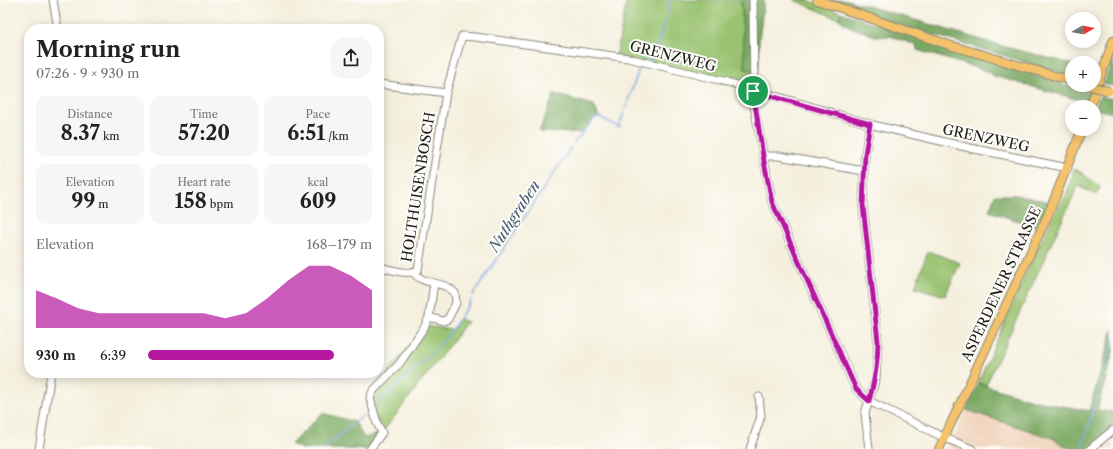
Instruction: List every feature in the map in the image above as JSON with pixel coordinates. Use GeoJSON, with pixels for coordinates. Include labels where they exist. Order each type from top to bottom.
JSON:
{"type":"FeatureCollection","features":[{"type":"Feature","properties":{"kind":"main road"},"geometry":{"type":"LineString","coordinates":[[817,0],[964,49],[1065,79]]}},
{"type":"Feature","properties":{"kind":"main road"},"geometry":{"type":"LineString","coordinates":[[1092,100],[1113,41]]}},
{"type":"Feature","properties":{"kind":"main road"},"geometry":{"type":"LineString","coordinates":[[1101,89],[1111,91]]}},
{"type":"Feature","properties":{"kind":"main road","name":"ASPERDENER STRASSE"},"geometry":{"type":"LineString","coordinates":[[940,449],[1068,168],[1079,136]]}},
{"type":"Feature","properties":{"kind":"street"},"geometry":{"type":"LineString","coordinates":[[53,0],[57,24]]}},
{"type":"Feature","properties":{"kind":"street"},"geometry":{"type":"LineString","coordinates":[[753,2],[753,91],[772,202],[856,389],[869,401],[971,449]]}},
{"type":"Feature","properties":{"kind":"street","name":"GRENZWEG"},"geometry":{"type":"LineString","coordinates":[[446,93],[462,36],[628,58],[727,82],[753,91],[870,124],[970,148],[1068,168]]}},
{"type":"Feature","properties":{"kind":"street"},"geometry":{"type":"LineString","coordinates":[[384,85],[446,93]]}},
{"type":"Feature","properties":{"kind":"street","name":"HOLTHUISENBOSCH"},"geometry":{"type":"LineString","coordinates":[[384,268],[414,272],[418,270],[446,93]]}},
{"type":"Feature","properties":{"kind":"street"},"geometry":{"type":"LineString","coordinates":[[869,449],[865,413],[876,378],[878,341],[863,206],[864,171],[870,124]]}},
{"type":"Feature","properties":{"kind":"street"},"geometry":{"type":"LineString","coordinates":[[763,156],[779,156],[864,171]]}},
{"type":"Feature","properties":{"kind":"street"},"geometry":{"type":"LineString","coordinates":[[414,272],[419,279],[434,283],[453,291],[456,299],[448,319],[443,321],[428,318]]}},
{"type":"Feature","properties":{"kind":"street"},"geometry":{"type":"LineString","coordinates":[[370,449],[382,433],[377,423],[370,398],[373,391],[400,363],[425,326],[428,318],[434,283]]}},
{"type":"Feature","properties":{"kind":"street"},"geometry":{"type":"LineString","coordinates":[[38,449],[50,378]]}},
{"type":"Feature","properties":{"kind":"street"},"geometry":{"type":"LineString","coordinates":[[750,449],[761,416],[758,396]]}},
{"type":"Feature","properties":{"kind":"street"},"geometry":{"type":"LineString","coordinates":[[1090,449],[1113,430]]}},
{"type":"Feature","properties":{"kind":"street"},"geometry":{"type":"LineString","coordinates":[[965,449],[971,449]]}},
{"type":"Feature","properties":{"kind":"shaded area"},"geometry":{"type":"Polygon","coordinates":[[[966,410],[1052,438],[1070,449],[949,449],[966,410]]]}},
{"type":"Feature","properties":{"kind":"shaded area"},"geometry":{"type":"Polygon","coordinates":[[[1113,430],[1113,449],[1091,449],[1113,430]]]}},
{"type":"Feature","properties":{"kind":"green space"},"geometry":{"type":"Polygon","coordinates":[[[627,0],[741,0],[745,69],[753,70],[753,91],[616,56],[627,0]]]}},
{"type":"Feature","properties":{"kind":"green space"},"geometry":{"type":"Polygon","coordinates":[[[741,0],[764,0],[759,41],[759,71],[745,69],[741,0]]]}},
{"type":"Feature","properties":{"kind":"green space"},"geometry":{"type":"Polygon","coordinates":[[[794,0],[807,0],[840,12],[839,19],[794,0]]]}},
{"type":"Feature","properties":{"kind":"green space"},"geometry":{"type":"Polygon","coordinates":[[[829,0],[848,0],[1002,46],[1065,62],[1065,74],[903,26],[829,0]]]}},
{"type":"Feature","properties":{"kind":"green space"},"geometry":{"type":"Polygon","coordinates":[[[840,12],[1065,85],[1065,92],[1091,93],[1088,100],[1080,100],[994,76],[989,72],[917,50],[916,45],[890,36],[878,37],[850,27],[839,19],[840,12]]]}},
{"type":"Feature","properties":{"kind":"green space"},"geometry":{"type":"Polygon","coordinates":[[[1113,58],[1113,86],[1104,84],[1113,58]]]}},
{"type":"Feature","properties":{"kind":"green space"},"geometry":{"type":"Polygon","coordinates":[[[554,94],[594,105],[599,117],[595,118],[581,133],[539,132],[554,94]]]}},
{"type":"Feature","properties":{"kind":"green space"},"geometry":{"type":"Polygon","coordinates":[[[1099,96],[1113,99],[1113,113],[1101,110],[1101,100],[1098,100],[1099,96]]]}},
{"type":"Feature","properties":{"kind":"green space"},"geometry":{"type":"Polygon","coordinates":[[[1074,169],[1079,171],[1100,187],[1096,195],[1078,186],[986,385],[978,383],[1051,220],[1066,195],[1074,169]]]}},
{"type":"Feature","properties":{"kind":"green space"},"geometry":{"type":"Polygon","coordinates":[[[995,195],[1015,195],[1051,202],[1038,228],[989,211],[995,195]]]}},
{"type":"Feature","properties":{"kind":"green space"},"geometry":{"type":"Polygon","coordinates":[[[928,251],[960,263],[945,296],[915,287],[928,251]]]}},
{"type":"Feature","properties":{"kind":"green space"},"geometry":{"type":"Polygon","coordinates":[[[459,319],[467,322],[382,433],[372,410],[373,391],[425,326],[452,330],[459,319]]]}},
{"type":"Feature","properties":{"kind":"green space"},"geometry":{"type":"Polygon","coordinates":[[[1113,329],[1113,351],[1097,410],[1095,412],[1089,411],[1113,329]]]}},
{"type":"Feature","properties":{"kind":"green space"},"geometry":{"type":"Polygon","coordinates":[[[978,383],[1035,401],[1095,412],[1097,410],[1113,412],[1113,430],[1090,449],[1070,449],[1052,438],[966,410],[978,383]]]}},
{"type":"Feature","properties":{"kind":"green space"},"geometry":{"type":"Polygon","coordinates":[[[322,413],[355,422],[364,438],[382,433],[370,449],[302,449],[291,444],[322,413]]]}},
{"type":"Feature","properties":{"kind":"waterway","name":"Nuthgraben"},"geometry":{"type":"LineString","coordinates":[[642,59],[643,57],[653,60],[671,0]]}},
{"type":"Feature","properties":{"kind":"waterway","name":"Nuthgraben"},"geometry":{"type":"LineString","coordinates":[[574,143],[595,118],[599,117],[619,127],[641,63]]}},
{"type":"Feature","properties":{"kind":"waterway","name":"Nuthgraben"},"geometry":{"type":"LineString","coordinates":[[473,295],[571,147]]}},
{"type":"Feature","properties":{"kind":"waterway","name":"Nuthgraben"},"geometry":{"type":"LineString","coordinates":[[375,405],[436,350],[452,330],[471,300]]}},
{"type":"Feature","properties":{"kind":"waterway"},"geometry":{"type":"LineString","coordinates":[[1082,448],[1113,339]]}},
{"type":"Feature","properties":{"kind":"waterway","name":"Nuthgraben"},"geometry":{"type":"LineString","coordinates":[[323,449],[370,410]]}},
{"type":"Feature","properties":{"kind":"route"},"geometry":{"type":"LineString","coordinates":[[753,91],[870,124],[865,154],[863,206],[875,309],[878,357],[876,378],[869,401],[856,389],[772,202],[767,181],[753,91]]}}]}
